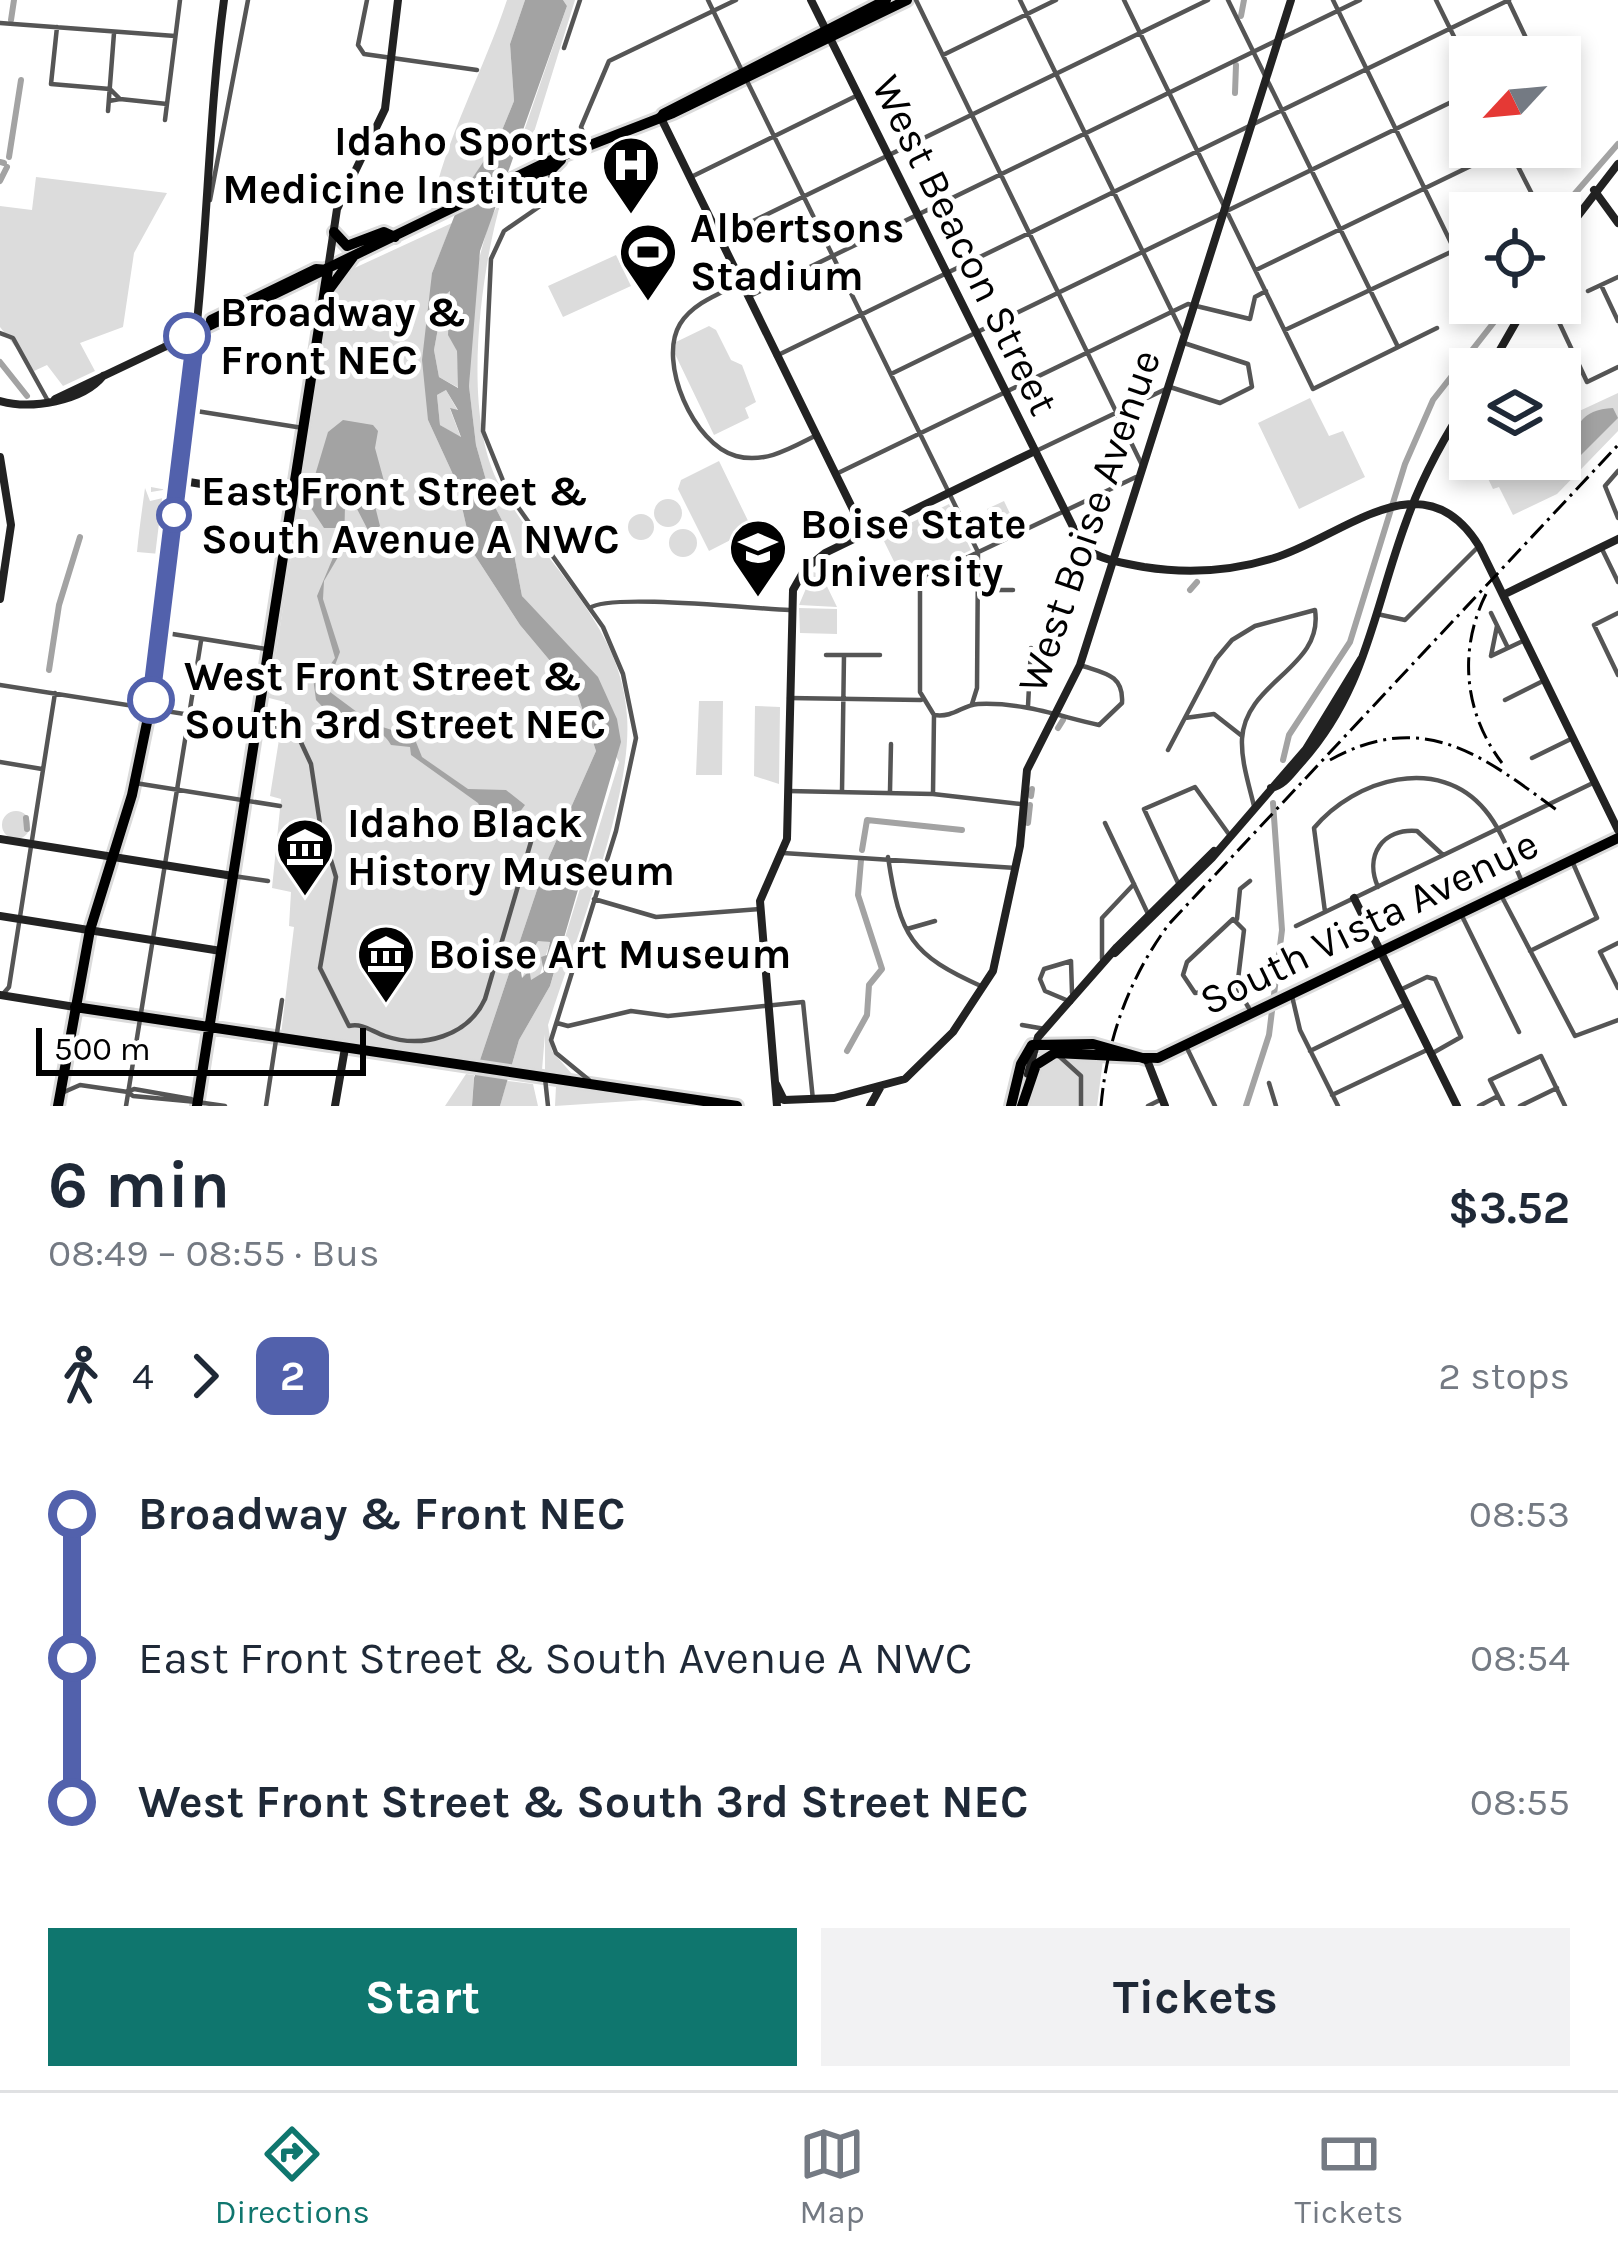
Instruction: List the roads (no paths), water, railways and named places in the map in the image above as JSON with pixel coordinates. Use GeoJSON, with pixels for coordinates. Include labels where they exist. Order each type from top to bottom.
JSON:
{"type":"FeatureCollection","features":[{"type":"Feature","properties":{"kind":"main road"},"geometry":{"type":"LineString","coordinates":[[828,33],[886,0]]}},
{"type":"Feature","properties":{"kind":"main road"},"geometry":{"type":"LineString","coordinates":[[59,1100],[90,930],[135,783],[150,708],[183,482],[196,332],[316,268],[328,270],[907,0]]}},
{"type":"Feature","properties":{"kind":"main road"},"geometry":{"type":"LineString","coordinates":[[334,232],[347,246],[384,232],[395,237]]}},
{"type":"Feature","properties":{"kind":"main road"},"geometry":{"type":"LineString","coordinates":[[323,301],[353,257]]}},
{"type":"Feature","properties":{"kind":"main road"},"geometry":{"type":"LineString","coordinates":[[197,1104],[280,572],[287,498],[328,270]]}},
{"type":"Feature","properties":{"kind":"main road"},"geometry":{"type":"LineString","coordinates":[[170,344],[184,350],[191,372]]}},
{"type":"Feature","properties":{"kind":"main road","name":"South Vista Avenue"},"geometry":{"type":"LineString","coordinates":[[1032,1045],[1147,1060],[1186,1046],[1618,834]]}},
{"type":"Feature","properties":{"kind":"main road"},"geometry":{"type":"LineString","coordinates":[[75,1006],[737,1106]]}},
{"type":"Feature","properties":{"kind":"main road"},"geometry":{"type":"LineString","coordinates":[[1010,1106],[1021,1064],[1032,1045]]}},
{"type":"Feature","properties":{"kind":"main road"},"geometry":{"type":"LineString","coordinates":[[1022,1106],[1036,1065],[1056,1048]]}},
{"type":"Feature","properties":{"kind":"street"},"geometry":{"type":"LineString","coordinates":[[166,120],[180,0]]}},
{"type":"Feature","properties":{"kind":"street"},"geometry":{"type":"LineString","coordinates":[[210,200],[206,145],[224,0]]}},
{"type":"Feature","properties":{"kind":"street"},"geometry":{"type":"LineString","coordinates":[[51,400],[196,332],[210,200],[248,0]]}},
{"type":"Feature","properties":{"kind":"street"},"geometry":{"type":"LineString","coordinates":[[367,0],[359,50],[477,70]]}},
{"type":"Feature","properties":{"kind":"street"},"geometry":{"type":"LineString","coordinates":[[328,270],[337,209],[385,109],[398,0]]}},
{"type":"Feature","properties":{"kind":"street"},"geometry":{"type":"LineString","coordinates":[[564,48],[580,0]]}},
{"type":"Feature","properties":{"kind":"street"},"geometry":{"type":"LineString","coordinates":[[708,0],[978,552],[977,688],[972,704]]}},
{"type":"Feature","properties":{"kind":"street"},"geometry":{"type":"LineString","coordinates":[[589,147],[581,127],[608,62],[736,0]]}},
{"type":"Feature","properties":{"kind":"street","name":"West Beacon Street"},"geometry":{"type":"LineString","coordinates":[[810,0],[1062,512],[1083,547],[1115,561]]}},
{"type":"Feature","properties":{"kind":"street"},"geometry":{"type":"LineString","coordinates":[[916,0],[1144,473],[928,576],[920,589],[921,700],[934,715],[933,794]]}},
{"type":"Feature","properties":{"kind":"street"},"geometry":{"type":"LineString","coordinates":[[776,1106],[760,909],[762,893],[783,854],[789,610],[797,581],[810,564],[865,534],[1170,387],[1220,403],[1252,387],[1248,364],[1184,340],[1020,0]]}},
{"type":"Feature","properties":{"kind":"street"},"geometry":{"type":"LineString","coordinates":[[943,55],[1056,0]]}},
{"type":"Feature","properties":{"kind":"street"},"geometry":{"type":"LineString","coordinates":[[1124,0],[1313,389],[1437,328]]}},
{"type":"Feature","properties":{"kind":"street"},"geometry":{"type":"LineString","coordinates":[[718,238],[1208,0]]}},
{"type":"Feature","properties":{"kind":"street"},"geometry":{"type":"LineString","coordinates":[[1228,0],[1398,347]]}},
{"type":"Feature","properties":{"kind":"street","name":"West Boise Avenue"},"geometry":{"type":"LineString","coordinates":[[789,1106],[878,1087],[924,1064],[985,988],[993,971],[1016,868],[1028,770],[1080,665],[1291,0]]}},
{"type":"Feature","properties":{"kind":"street"},"geometry":{"type":"LineString","coordinates":[[1333,0],[1449,238]]}},
{"type":"Feature","properties":{"kind":"street"},"geometry":{"type":"LineString","coordinates":[[748,297],[1360,0]]}},
{"type":"Feature","properties":{"kind":"street"},"geometry":{"type":"LineString","coordinates":[[1436,0],[1454,36]]}},
{"type":"Feature","properties":{"kind":"street"},"geometry":{"type":"LineString","coordinates":[[776,356],[1509,0],[1525,36]]}},
{"type":"Feature","properties":{"kind":"street"},"geometry":{"type":"LineString","coordinates":[[0,22],[176,36]]}},
{"type":"Feature","properties":{"kind":"street"},"geometry":{"type":"LineString","coordinates":[[57,27],[52,84],[110,89],[120,99]]}},
{"type":"Feature","properties":{"kind":"street"},"geometry":{"type":"LineString","coordinates":[[108,111],[115,32]]}},
{"type":"Feature","properties":{"kind":"street"},"geometry":{"type":"LineString","coordinates":[[689,178],[858,95]]}},
{"type":"Feature","properties":{"kind":"street"},"geometry":{"type":"LineString","coordinates":[[109,101],[167,104]]}},
{"type":"Feature","properties":{"kind":"street"},"geometry":{"type":"LineString","coordinates":[[891,374],[1449,103]]}},
{"type":"Feature","properties":{"kind":"street"},"geometry":{"type":"LineString","coordinates":[[662,115],[865,534]]}},
{"type":"Feature","properties":{"kind":"street"},"geometry":{"type":"LineString","coordinates":[[557,164],[542,206],[504,231],[491,259],[482,420],[508,493],[590,608],[623,674],[636,738],[616,831],[551,1043],[593,1083]]}},
{"type":"Feature","properties":{"kind":"street"},"geometry":{"type":"LineString","coordinates":[[1581,209],[1618,164]]}},
{"type":"Feature","properties":{"kind":"street"},"geometry":{"type":"LineString","coordinates":[[1256,271],[1466,168]]}},
{"type":"Feature","properties":{"kind":"street"},"geometry":{"type":"LineString","coordinates":[[527,178],[548,192]]}},
{"type":"Feature","properties":{"kind":"street"},"geometry":{"type":"LineString","coordinates":[[1594,190],[1618,223]]}},
{"type":"Feature","properties":{"kind":"street"},"geometry":{"type":"LineString","coordinates":[[1285,330],[1449,253]]}},
{"type":"Feature","properties":{"kind":"street"},"geometry":{"type":"LineString","coordinates":[[1588,291],[1618,277]]}},
{"type":"Feature","properties":{"kind":"street"},"geometry":{"type":"LineString","coordinates":[[741,284],[691,311],[672,341],[676,378],[711,442],[739,457],[767,457],[815,436]]}},
{"type":"Feature","properties":{"kind":"street"},"geometry":{"type":"LineString","coordinates":[[1600,285],[1618,322]]}},
{"type":"Feature","properties":{"kind":"street"},"geometry":{"type":"LineString","coordinates":[[835,475],[1172,312],[1195,304],[1246,321],[1255,314],[1256,297],[1266,291]]}},
{"type":"Feature","properties":{"kind":"street"},"geometry":{"type":"LineString","coordinates":[[1560,324],[1587,382],[1618,367]]}},
{"type":"Feature","properties":{"kind":"street"},"geometry":{"type":"LineString","coordinates":[[0,333],[13,338],[51,400]]}},
{"type":"Feature","properties":{"kind":"street"},"geometry":{"type":"LineString","coordinates":[[3,405],[51,400],[89,387],[103,376]]}},
{"type":"Feature","properties":{"kind":"street"},"geometry":{"type":"LineString","coordinates":[[71,387],[89,387]]}},
{"type":"Feature","properties":{"kind":"street"},"geometry":{"type":"LineString","coordinates":[[186,409],[303,428]]}},
{"type":"Feature","properties":{"kind":"street"},"geometry":{"type":"LineString","coordinates":[[1115,953],[1164,910],[1325,723],[1362,658],[1414,503],[1449,429]]}},
{"type":"Feature","properties":{"kind":"street"},"geometry":{"type":"LineString","coordinates":[[0,457],[10,494],[0,599]]}},
{"type":"Feature","properties":{"kind":"street"},"geometry":{"type":"LineString","coordinates":[[1618,471],[1607,480],[1606,493],[1618,518]]}},
{"type":"Feature","properties":{"kind":"street"},"geometry":{"type":"LineString","coordinates":[[183,482],[287,498]]}},
{"type":"Feature","properties":{"kind":"street"},"geometry":{"type":"LineString","coordinates":[[1115,561],[1192,571],[1241,566],[1287,554],[1391,506],[1414,503],[1450,514],[1479,546],[1618,834]]}},
{"type":"Feature","properties":{"kind":"street"},"geometry":{"type":"LineString","coordinates":[[1503,595],[1618,539]]}},
{"type":"Feature","properties":{"kind":"street"},"geometry":{"type":"LineString","coordinates":[[1377,614],[1405,620],[1479,546]]}},
{"type":"Feature","properties":{"kind":"street"},"geometry":{"type":"LineString","coordinates":[[1601,547],[1618,582]]}},
{"type":"Feature","properties":{"kind":"street"},"geometry":{"type":"LineString","coordinates":[[978,590],[1013,590]]}},
{"type":"Feature","properties":{"kind":"street"},"geometry":{"type":"LineString","coordinates":[[590,608],[602,601],[656,605],[705,601],[789,610]]}},
{"type":"Feature","properties":{"kind":"street"},"geometry":{"type":"LineString","coordinates":[[1168,750],[1232,640],[1255,626],[1315,610],[1309,648],[1262,692],[1242,736],[1254,806]]}},
{"type":"Feature","properties":{"kind":"street"},"geometry":{"type":"LineString","coordinates":[[1490,613],[1508,648]]}},
{"type":"Feature","properties":{"kind":"street"},"geometry":{"type":"LineString","coordinates":[[1618,613],[1594,625],[1618,675]]}},
{"type":"Feature","properties":{"kind":"street"},"geometry":{"type":"LineString","coordinates":[[1497,626],[1491,656],[1525,640]]}},
{"type":"Feature","properties":{"kind":"street"},"geometry":{"type":"LineString","coordinates":[[160,632],[268,650]]}},
{"type":"Feature","properties":{"kind":"street"},"geometry":{"type":"LineString","coordinates":[[126,1106],[201,641]]}},
{"type":"Feature","properties":{"kind":"street"},"geometry":{"type":"LineString","coordinates":[[1028,706],[1030,648]]}},
{"type":"Feature","properties":{"kind":"street"},"geometry":{"type":"LineString","coordinates":[[826,655],[880,655]]}},
{"type":"Feature","properties":{"kind":"street"},"geometry":{"type":"LineString","coordinates":[[842,792],[844,655]]}},
{"type":"Feature","properties":{"kind":"street"},"geometry":{"type":"LineString","coordinates":[[934,715],[951,716],[972,704],[1028,706],[1100,725],[1118,708],[1120,682],[1080,665]]}},
{"type":"Feature","properties":{"kind":"street"},"geometry":{"type":"LineString","coordinates":[[1505,700],[1544,680]]}},
{"type":"Feature","properties":{"kind":"street"},"geometry":{"type":"LineString","coordinates":[[0,685],[256,725],[298,736],[310,760],[336,877],[320,968],[349,1026],[335,1106]]}},
{"type":"Feature","properties":{"kind":"street"},"geometry":{"type":"LineString","coordinates":[[1,995],[9,987],[55,693]]}},
{"type":"Feature","properties":{"kind":"street"},"geometry":{"type":"LineString","coordinates":[[788,698],[921,700]]}},
{"type":"Feature","properties":{"kind":"street"},"geometry":{"type":"LineString","coordinates":[[1185,718],[1214,714],[1242,736]]}},
{"type":"Feature","properties":{"kind":"street"},"geometry":{"type":"LineString","coordinates":[[1532,758],[1573,738]]}},
{"type":"Feature","properties":{"kind":"street"},"geometry":{"type":"LineString","coordinates":[[890,791],[891,744]]}},
{"type":"Feature","properties":{"kind":"street"},"geometry":{"type":"LineString","coordinates":[[0,762],[43,769]]}},
{"type":"Feature","properties":{"kind":"street"},"geometry":{"type":"LineString","coordinates":[[1325,912],[1314,828],[1365,788],[1402,779],[1437,780],[1467,792],[1497,830],[1523,884]]}},
{"type":"Feature","properties":{"kind":"street"},"geometry":{"type":"LineString","coordinates":[[1296,926],[1594,782]]}},
{"type":"Feature","properties":{"kind":"street"},"geometry":{"type":"LineString","coordinates":[[135,783],[280,806]]}},
{"type":"Feature","properties":{"kind":"street"},"geometry":{"type":"LineString","coordinates":[[1179,885],[1144,809],[1195,787],[1228,833]]}},
{"type":"Feature","properties":{"kind":"street"},"geometry":{"type":"LineString","coordinates":[[788,791],[890,791],[1021,804]]}},
{"type":"Feature","properties":{"kind":"street"},"geometry":{"type":"LineString","coordinates":[[1105,823],[1149,916]]}},
{"type":"Feature","properties":{"kind":"street"},"geometry":{"type":"LineString","coordinates":[[349,1026],[417,1039],[460,1030],[479,1012],[535,828]]}},
{"type":"Feature","properties":{"kind":"street"},"geometry":{"type":"LineString","coordinates":[[1378,887],[1372,862],[1382,840],[1393,833],[1418,831],[1443,855]]}},
{"type":"Feature","properties":{"kind":"street"},"geometry":{"type":"LineString","coordinates":[[0,839],[268,881]]}},
{"type":"Feature","properties":{"kind":"street"},"geometry":{"type":"LineString","coordinates":[[1028,1082],[1032,1045],[1214,850]]}},
{"type":"Feature","properties":{"kind":"street"},"geometry":{"type":"LineString","coordinates":[[783,854],[1016,868]]}},
{"type":"Feature","properties":{"kind":"street"},"geometry":{"type":"LineString","coordinates":[[888,857],[907,929],[927,961],[985,988]]}},
{"type":"Feature","properties":{"kind":"street"},"geometry":{"type":"LineString","coordinates":[[1529,952],[1597,918],[1572,860]]}},
{"type":"Feature","properties":{"kind":"street"},"geometry":{"type":"LineString","coordinates":[[1250,881],[1240,889],[1237,920],[1244,930],[1237,988],[1252,1015]]}},
{"type":"Feature","properties":{"kind":"street"},"geometry":{"type":"LineString","coordinates":[[1106,963],[1099,951],[1102,918],[1134,884]]}},
{"type":"Feature","properties":{"kind":"street"},"geometry":{"type":"LineString","coordinates":[[1501,895],[1578,1037],[1618,1020]]}},
{"type":"Feature","properties":{"kind":"street"},"geometry":{"type":"LineString","coordinates":[[1354,898],[1457,1106]]}},
{"type":"Feature","properties":{"kind":"street"},"geometry":{"type":"LineString","coordinates":[[593,899],[656,917],[760,909]]}},
{"type":"Feature","properties":{"kind":"street"},"geometry":{"type":"LineString","coordinates":[[1461,914],[1519,1031]]}},
{"type":"Feature","properties":{"kind":"street"},"geometry":{"type":"LineString","coordinates":[[0,916],[221,951]]}},
{"type":"Feature","properties":{"kind":"street"},"geometry":{"type":"LineString","coordinates":[[1237,920],[1226,922],[1186,962],[1183,976],[1195,993],[1237,988]]}},
{"type":"Feature","properties":{"kind":"street"},"geometry":{"type":"LineString","coordinates":[[907,929],[934,921]]}},
{"type":"Feature","properties":{"kind":"street"},"geometry":{"type":"LineString","coordinates":[[1618,944],[1600,952],[1618,987]]}},
{"type":"Feature","properties":{"kind":"street"},"geometry":{"type":"LineString","coordinates":[[1071,961],[1073,999],[1042,986],[1044,969],[1071,961]]}},
{"type":"Feature","properties":{"kind":"street"},"geometry":{"type":"LineString","coordinates":[[1332,1095],[1461,1037],[1438,982],[1427,977],[1400,990]]}},
{"type":"Feature","properties":{"kind":"street"},"geometry":{"type":"LineString","coordinates":[[1,995],[75,1006]]}},
{"type":"Feature","properties":{"kind":"street"},"geometry":{"type":"LineString","coordinates":[[1292,996],[1310,1051],[1338,1106]]}},
{"type":"Feature","properties":{"kind":"street"},"geometry":{"type":"LineString","coordinates":[[266,1106],[282,1000]]}},
{"type":"Feature","properties":{"kind":"street"},"geometry":{"type":"LineString","coordinates":[[555,1023],[568,1026],[631,1011],[662,1016],[802,1002],[809,1101],[784,1100],[776,1084]]}},
{"type":"Feature","properties":{"kind":"street"},"geometry":{"type":"LineString","coordinates":[[1310,1051],[1406,1004]]}},
{"type":"Feature","properties":{"kind":"street"},"geometry":{"type":"LineString","coordinates":[[1022,1025],[1048,1026]]}},
{"type":"Feature","properties":{"kind":"street"},"geometry":{"type":"LineString","coordinates":[[1048,1026],[1056,1048],[1081,1076],[1081,1106]]}},
{"type":"Feature","properties":{"kind":"street"},"geometry":{"type":"LineString","coordinates":[[1186,1046],[1215,1106]]}},
{"type":"Feature","properties":{"kind":"street"},"geometry":{"type":"LineString","coordinates":[[1503,1106],[1490,1080],[1540,1056],[1565,1106]]}},
{"type":"Feature","properties":{"kind":"street"},"geometry":{"type":"LineString","coordinates":[[1147,1060],[1163,1103],[1148,1106]]}},
{"type":"Feature","properties":{"kind":"street"},"geometry":{"type":"LineString","coordinates":[[568,1081],[571,1065]]}},
{"type":"Feature","properties":{"kind":"street"},"geometry":{"type":"LineString","coordinates":[[545,1078],[548,1106]]}},
{"type":"Feature","properties":{"kind":"street"},"geometry":{"type":"LineString","coordinates":[[1269,1083],[1276,1106]]}},
{"type":"Feature","properties":{"kind":"street"},"geometry":{"type":"LineString","coordinates":[[59,1100],[80,1085],[225,1106]]}},
{"type":"Feature","properties":{"kind":"street"},"geometry":{"type":"LineString","coordinates":[[868,1106],[878,1087]]}},
{"type":"Feature","properties":{"kind":"street"},"geometry":{"type":"LineString","coordinates":[[1520,1106],[1557,1088]]}},
{"type":"Feature","properties":{"kind":"street"},"geometry":{"type":"LineString","coordinates":[[1479,1106],[1498,1096]]}},
{"type":"Feature","properties":{"kind":"waterway"},"geometry":{"type":"LineString","coordinates":[[11,20],[14,0]]}},
{"type":"Feature","properties":{"kind":"waterway"},"geometry":{"type":"LineString","coordinates":[[1241,16],[1244,0]]}},
{"type":"Feature","properties":{"kind":"waterway"},"geometry":{"type":"LineString","coordinates":[[1235,93],[1236,65]]}},
{"type":"Feature","properties":{"kind":"waterway"},"geometry":{"type":"LineString","coordinates":[[9,157],[21,80]]}},
{"type":"Feature","properties":{"kind":"waterway"},"geometry":{"type":"LineString","coordinates":[[1576,192],[1618,144]]}},
{"type":"Feature","properties":{"kind":"waterway"},"geometry":{"type":"LineString","coordinates":[[0,162],[4,163]]}},
{"type":"Feature","properties":{"kind":"waterway"},"geometry":{"type":"LineString","coordinates":[[0,181],[7,167]]}},
{"type":"Feature","properties":{"kind":"waterway"},"geometry":{"type":"LineString","coordinates":[[1283,760],[1289,735],[1350,642],[1405,464],[1433,400],[1493,324]]}},
{"type":"Feature","properties":{"kind":"waterway"},"geometry":{"type":"LineString","coordinates":[[0,362],[27,396]]}},
{"type":"Feature","properties":{"kind":"waterway"},"geometry":{"type":"LineString","coordinates":[[49,670],[59,605],[80,537]]}},
{"type":"Feature","properties":{"kind":"waterway"},"geometry":{"type":"LineString","coordinates":[[1190,590],[1197,582]]}},
{"type":"Feature","properties":{"kind":"waterway"},"geometry":{"type":"LineString","coordinates":[[1058,728],[1063,720]]}},
{"type":"Feature","properties":{"kind":"waterway"},"geometry":{"type":"LineString","coordinates":[[1031,796],[1032,789]]}},
{"type":"Feature","properties":{"kind":"waterway"},"geometry":{"type":"LineString","coordinates":[[1246,1106],[1269,1035],[1282,930],[1273,803]]}},
{"type":"Feature","properties":{"kind":"waterway"},"geometry":{"type":"LineString","coordinates":[[1028,823],[1030,805]]}},
{"type":"Feature","properties":{"kind":"waterway"},"geometry":{"type":"LineString","coordinates":[[26,818],[27,829]]}},
{"type":"Feature","properties":{"kind":"waterway"},"geometry":{"type":"LineString","coordinates":[[862,850],[867,820],[962,830]]}},
{"type":"Feature","properties":{"kind":"waterway"},"geometry":{"type":"LineString","coordinates":[[847,1051],[867,1015],[869,985],[882,969],[858,895],[861,860]]}},
{"type":"Feature","properties":{"kind":"railway"},"geometry":{"type":"LineString","coordinates":[[1101,1106],[1122,1010],[1169,924],[1618,445]]}},
{"type":"Feature","properties":{"kind":"railway"},"geometry":{"type":"LineString","coordinates":[[1486,594],[1471,637],[1469,681],[1480,723],[1502,763]]}},
{"type":"Feature","properties":{"kind":"railway"},"geometry":{"type":"LineString","coordinates":[[1330,760],[1395,738],[1451,745],[1504,773],[1558,811]]}},
{"type":"Feature","properties":{"kind":"place","name":"Idaho Sports Medicine Institute"},"geometry":{"type":"Point","coordinates":[631,216]}},
{"type":"Feature","properties":{"kind":"place","name":"Albertsons Stadium"},"geometry":{"type":"Point","coordinates":[648,303]}},
{"type":"Feature","properties":{"kind":"place","name":"Broadway & Front NEC"},"geometry":{"type":"Point","coordinates":[187,336]}},
{"type":"Feature","properties":{"kind":"place","name":"East Front Street & South Avenue A NWC"},"geometry":{"type":"Point","coordinates":[174,515]}},
{"type":"Feature","properties":{"kind":"place","name":"Boise State University"},"geometry":{"type":"Point","coordinates":[758,599]}},
{"type":"Feature","properties":{"kind":"place","name":"West Front Street & South 3rd Street NEC"},"geometry":{"type":"Point","coordinates":[151,700]}},
{"type":"Feature","properties":{"kind":"place","name":"Idaho Black History Museum"},"geometry":{"type":"Point","coordinates":[305,898]}},
{"type":"Feature","properties":{"kind":"place","name":"Boise Art Museum"},"geometry":{"type":"Point","coordinates":[386,1005]}}]}
